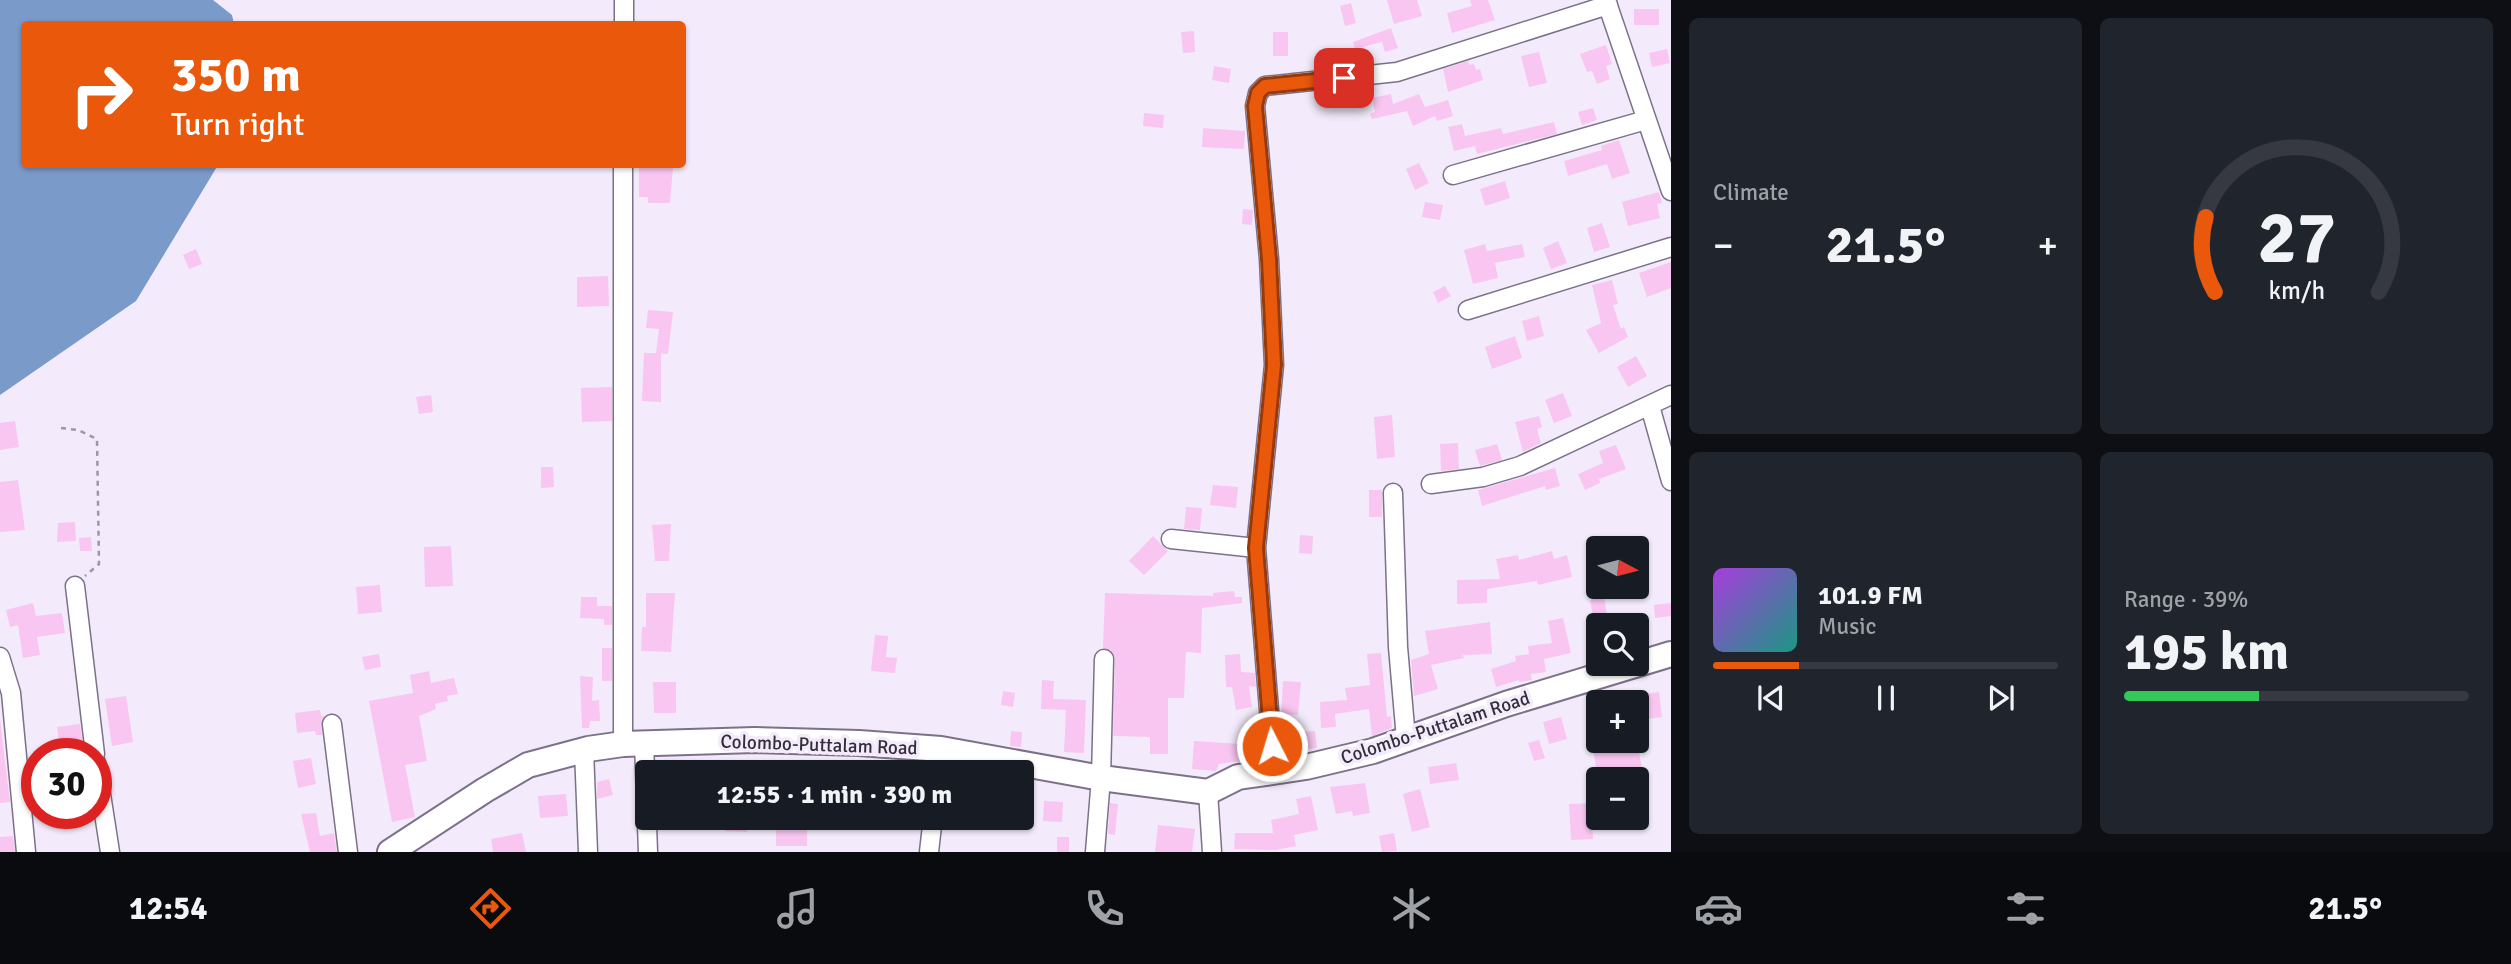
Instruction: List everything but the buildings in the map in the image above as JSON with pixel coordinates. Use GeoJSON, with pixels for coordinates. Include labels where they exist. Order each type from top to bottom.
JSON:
{"type":"FeatureCollection","features":[{"type":"Feature","properties":{"kind":"highway","name":"Colombo-Puttalam Road"},"geometry":{"type":"LineString","coordinates":[[1034,771],[1208,792],[1238,777],[1346,757],[1506,704],[1671,654]]}},
{"type":"Feature","properties":{"kind":"highway","name":"Colombo-Puttalam Road"},"geometry":{"type":"LineString","coordinates":[[390,852],[528,765],[584,750],[634,743],[755,740],[940,760]]}},
{"type":"Feature","properties":{"kind":"street"},"geometry":{"type":"LineString","coordinates":[[624,0],[624,21]]}},
{"type":"Feature","properties":{"kind":"street"},"geometry":{"type":"LineString","coordinates":[[1274,772],[1256,548],[1274,365],[1268,246],[1255,106],[1258,93],[1265,86],[1397,72],[1607,3],[1671,191]]}},
{"type":"Feature","properties":{"kind":"street"},"geometry":{"type":"LineString","coordinates":[[1453,175],[1646,120]]}},
{"type":"Feature","properties":{"kind":"street"},"geometry":{"type":"LineString","coordinates":[[623,168],[634,743],[648,852]]}},
{"type":"Feature","properties":{"kind":"street"},"geometry":{"type":"LineString","coordinates":[[1468,310],[1671,247]]}},
{"type":"Feature","properties":{"kind":"street"},"geometry":{"type":"LineString","coordinates":[[1431,484],[1483,477],[1520,466],[1671,395]]}},
{"type":"Feature","properties":{"kind":"street"},"geometry":{"type":"LineString","coordinates":[[1650,406],[1671,481]]}},
{"type":"Feature","properties":{"kind":"street"},"geometry":{"type":"LineString","coordinates":[[1393,493],[1398,647],[1406,739]]}},
{"type":"Feature","properties":{"kind":"street"},"geometry":{"type":"LineString","coordinates":[[1171,539],[1256,548]]}},
{"type":"Feature","properties":{"kind":"street"},"geometry":{"type":"LineString","coordinates":[[75,586],[93,738]]}},
{"type":"Feature","properties":{"kind":"street"},"geometry":{"type":"LineString","coordinates":[[0,657],[11,693],[26,852]]}},
{"type":"Feature","properties":{"kind":"street"},"geometry":{"type":"LineString","coordinates":[[1095,852],[1101,778],[1104,659]]}},
{"type":"Feature","properties":{"kind":"street"},"geometry":{"type":"LineString","coordinates":[[332,724],[348,852]]}},
{"type":"Feature","properties":{"kind":"street"},"geometry":{"type":"LineString","coordinates":[[584,750],[588,852]]}},
{"type":"Feature","properties":{"kind":"street"},"geometry":{"type":"LineString","coordinates":[[1208,792],[1212,852]]}},
{"type":"Feature","properties":{"kind":"street"},"geometry":{"type":"LineString","coordinates":[[106,829],[110,852]]}},
{"type":"Feature","properties":{"kind":"street"},"geometry":{"type":"LineString","coordinates":[[929,852],[932,830]]}},
{"type":"Feature","properties":{"kind":"path"},"geometry":{"type":"LineString","coordinates":[[61,428],[89,434],[97,439],[98,446],[99,564],[75,586]]}},
{"type":"Feature","properties":{"kind":"water"},"geometry":{"type":"Polygon","coordinates":[[[0,0],[213,0],[232,15],[233,21],[21,21],[21,168],[216,168],[136,301],[0,395],[0,0]]]}},
{"type":"Feature","properties":{"kind":"route"},"geometry":{"type":"LineString","coordinates":[[1272,746],[1256,548],[1274,365],[1269,259],[1255,106],[1258,93],[1265,86],[1344,78]]}}]}
